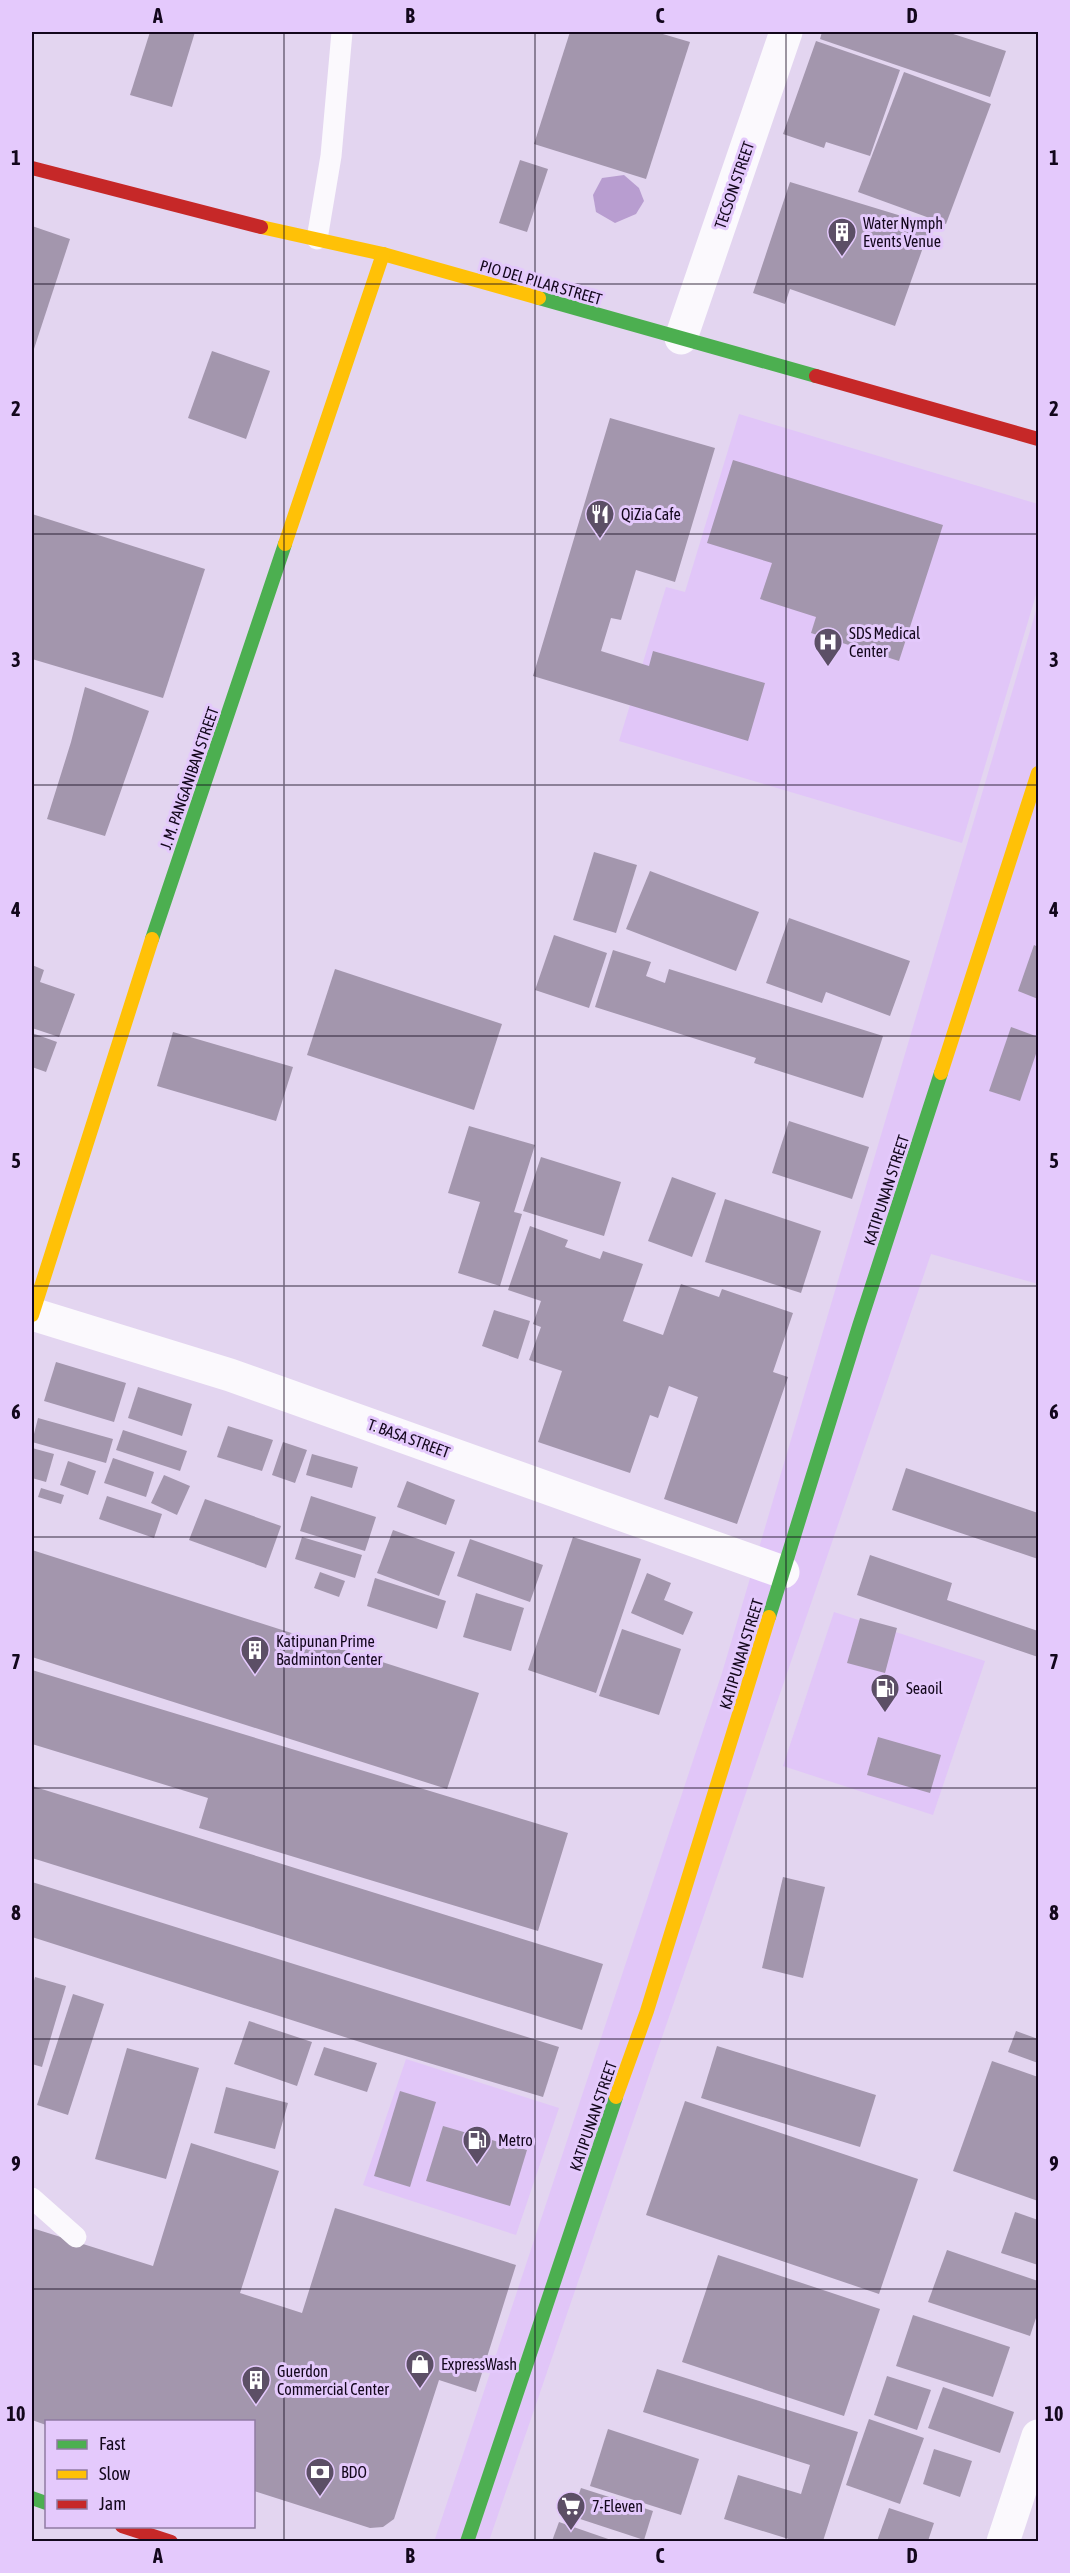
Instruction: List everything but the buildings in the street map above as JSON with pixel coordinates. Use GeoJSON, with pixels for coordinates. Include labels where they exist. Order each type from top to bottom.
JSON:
{"type":"FeatureCollection","features":[{"type":"Feature","properties":{"kind":"street","name":"TECSON STREET"},"geometry":{"type":"LineString","coordinates":[[681,338],[786,32]]}},
{"type":"Feature","properties":{"kind":"street","name":"PIO DEL PILAR STREET"},"geometry":{"type":"LineString","coordinates":[[32,168],[208,215],[383,254],[1038,439]]}},
{"type":"Feature","properties":{"kind":"street","name":"J. M. PANGANIBAN STREET"},"geometry":{"type":"LineString","coordinates":[[32,1314],[145,959],[383,254]]}},
{"type":"Feature","properties":{"kind":"street","name":"KATIPUNAN STREET"},"geometry":{"type":"LineString","coordinates":[[467,2541],[593,2162],[647,2011],[859,1326],[1038,773]]}},
{"type":"Feature","properties":{"kind":"street","name":"T. BASA STREET"},"geometry":{"type":"LineString","coordinates":[[32,1314],[230,1375],[783,1572]]}},
{"type":"Feature","properties":{"kind":"street"},"geometry":{"type":"LineString","coordinates":[[1003,2541],[1038,2436]]}},
{"type":"Feature","properties":{"kind":"street"},"geometry":{"type":"LineString","coordinates":[[129,2528],[171,2541]]}},
{"type":"Feature","properties":{"kind":"lane"},"geometry":{"type":"LineString","coordinates":[[317,239],[331,156],[342,32]]}},
{"type":"Feature","properties":{"kind":"lane"},"geometry":{"type":"LineString","coordinates":[[32,2198],[76,2237]]}},
{"type":"Feature","properties":{"kind":"shaded area"},"geometry":{"type":"Polygon","coordinates":[[[624,175],[639,188],[644,201],[636,214],[615,223],[596,212],[593,195],[602,178],[624,175]]]}},
{"type":"Feature","properties":{"kind":"shaded area","name":"SDS Medical Center"},"geometry":{"type":"Polygon","coordinates":[[[739,414],[1038,504],[1038,588],[962,843],[619,741],[666,587],[685,592],[739,414]]]}},
{"type":"Feature","properties":{"kind":"shaded area"},"geometry":{"type":"Polygon","coordinates":[[[1038,604],[1038,1284],[931,1254],[489,2541],[434,2542],[722,1673],[1038,604]]]}},
{"type":"Feature","properties":{"kind":"shaded area"},"geometry":{"type":"Polygon","coordinates":[[[834,1612],[985,1661],[933,1815],[783,1766],[834,1612]]]}},
{"type":"Feature","properties":{"kind":"shaded area"},"geometry":{"type":"Polygon","coordinates":[[[406,2059],[559,2108],[516,2235],[363,2185],[406,2059]]]}},
{"type":"Feature","properties":{"kind":"traffic: fast"},"geometry":{"type":"LineString","coordinates":[[539,298],[816,376]]}},
{"type":"Feature","properties":{"kind":"traffic: fast"},"geometry":{"type":"LineString","coordinates":[[152,939],[285,544]]}},
{"type":"Feature","properties":{"kind":"traffic: fast"},"geometry":{"type":"LineString","coordinates":[[769,1617],[859,1326],[941,1073]]}},
{"type":"Feature","properties":{"kind":"traffic: fast"},"geometry":{"type":"LineString","coordinates":[[467,2542],[616,2097]]}},
{"type":"Feature","properties":{"kind":"traffic: fast"},"geometry":{"type":"LineString","coordinates":[[32,2498],[45,2503]]}},
{"type":"Feature","properties":{"kind":"traffic: slow"},"geometry":{"type":"LineString","coordinates":[[261,227],[383,254],[539,298]]}},
{"type":"Feature","properties":{"kind":"traffic: slow"},"geometry":{"type":"LineString","coordinates":[[285,544],[383,254]]}},
{"type":"Feature","properties":{"kind":"traffic: slow"},"geometry":{"type":"LineString","coordinates":[[941,1073],[1038,773]]}},
{"type":"Feature","properties":{"kind":"traffic: slow"},"geometry":{"type":"LineString","coordinates":[[32,1315],[152,939]]}},
{"type":"Feature","properties":{"kind":"traffic: slow"},"geometry":{"type":"LineString","coordinates":[[616,2097],[647,2011],[769,1617]]}},
{"type":"Feature","properties":{"kind":"traffic: jam"},"geometry":{"type":"LineString","coordinates":[[32,168],[261,227]]}},
{"type":"Feature","properties":{"kind":"traffic: jam"},"geometry":{"type":"LineString","coordinates":[[816,376],[1038,439]]}},
{"type":"Feature","properties":{"kind":"traffic: jam"},"geometry":{"type":"LineString","coordinates":[[128,2528],[171,2542]]}},
{"type":"Feature","properties":{"kind":"place","name":"Water Nymph Events Venue"},"geometry":{"type":"Point","coordinates":[842,258]}},
{"type":"Feature","properties":{"kind":"place","name":"QiZia Cafe"},"geometry":{"type":"Point","coordinates":[600,540]}},
{"type":"Feature","properties":{"kind":"place","name":"SDS Medical Center"},"geometry":{"type":"Point","coordinates":[828,668]}},
{"type":"Feature","properties":{"kind":"place","name":"Katipunan Prime Badminton Center"},"geometry":{"type":"Point","coordinates":[255,1676]}},
{"type":"Feature","properties":{"kind":"place","name":"Seaoil"},"geometry":{"type":"Point","coordinates":[885,1714]}},
{"type":"Feature","properties":{"kind":"place","name":"Metro"},"geometry":{"type":"Point","coordinates":[477,2166]}},
{"type":"Feature","properties":{"kind":"place","name":"ExpressWash"},"geometry":{"type":"Point","coordinates":[420,2390]}},
{"type":"Feature","properties":{"kind":"place","name":"Guerdon Commercial Center"},"geometry":{"type":"Point","coordinates":[256,2406]}},
{"type":"Feature","properties":{"kind":"place","name":"BDO"},"geometry":{"type":"Point","coordinates":[320,2498]}},
{"type":"Feature","properties":{"kind":"place","name":"7-Eleven"},"geometry":{"type":"Point","coordinates":[571,2532]}}]}
